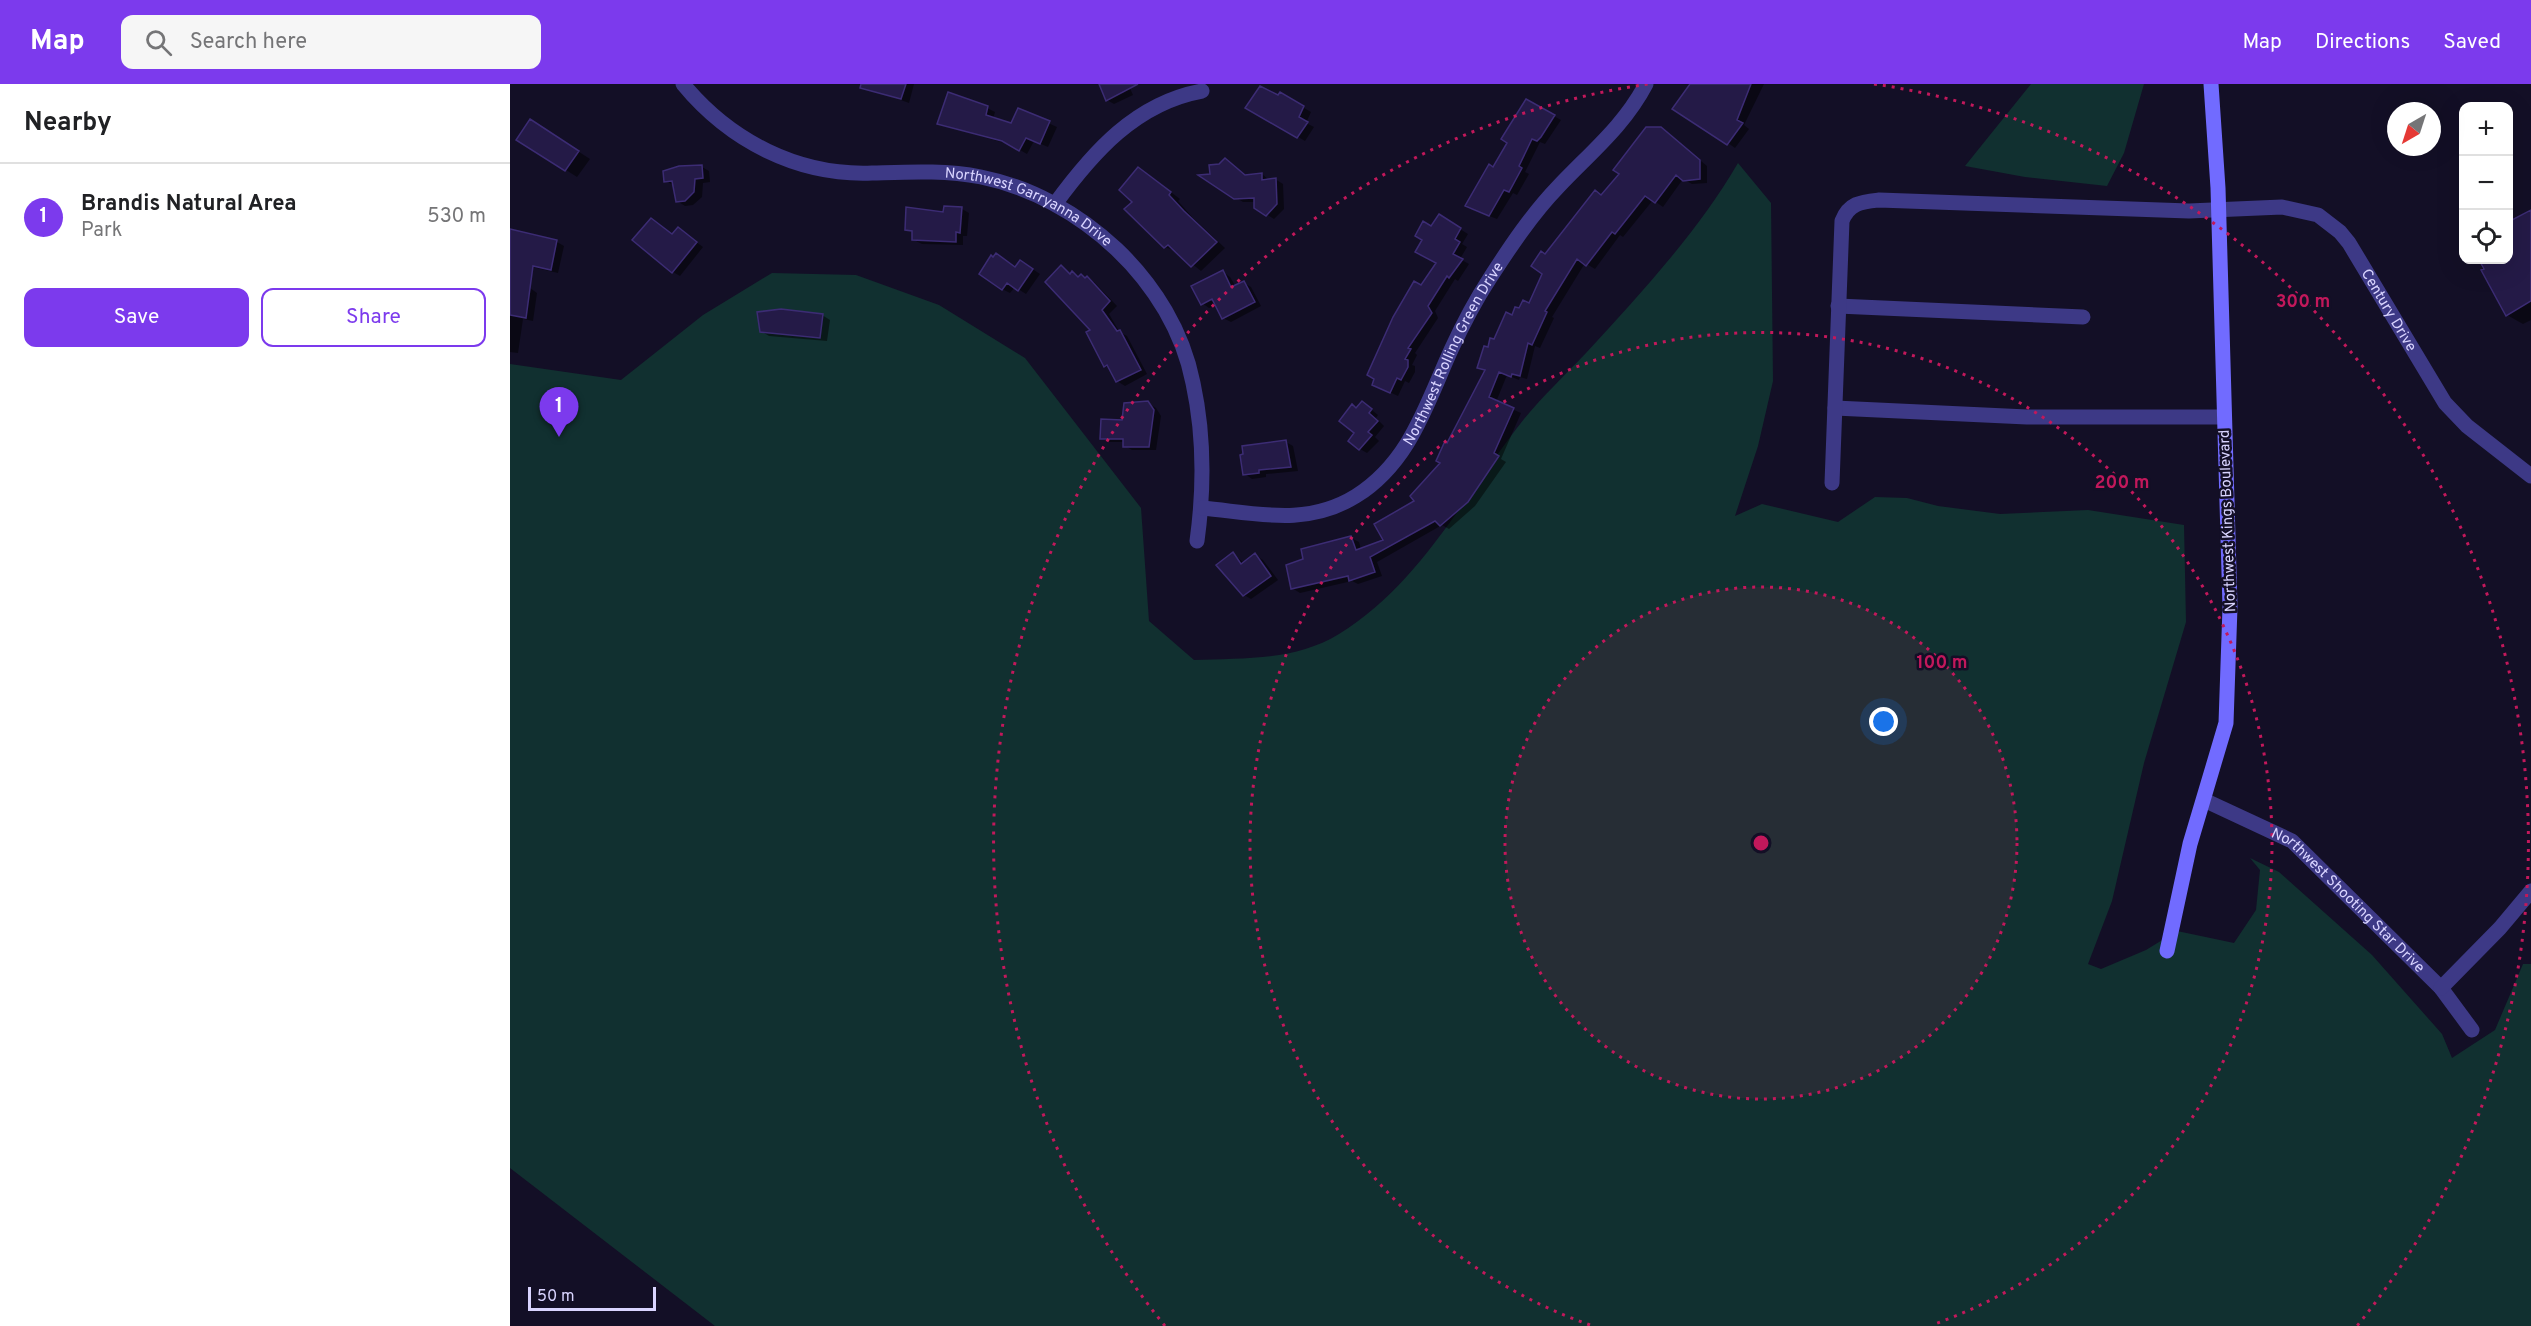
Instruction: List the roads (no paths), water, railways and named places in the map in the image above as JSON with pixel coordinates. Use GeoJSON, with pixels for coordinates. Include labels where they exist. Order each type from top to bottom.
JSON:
{"type":"FeatureCollection","features":[{"type":"Feature","properties":{"kind":"street","name":"Northwest Garryanna Drive"},"geometry":{"type":"LineString","coordinates":[[683,84],[712,114],[742,137],[796,165],[834,172],[938,171],[1006,183],[1055,204],[1074,215],[1128,261],[1154,293],[1172,325],[1193,381],[1201,442],[1202,507],[1197,541]]}},
{"type":"Feature","properties":{"kind":"street","name":"Northwest Rolling Green Drive"},"geometry":{"type":"LineString","coordinates":[[1202,507],[1268,516],[1310,515],[1338,506],[1378,480],[1409,444],[1452,348],[1490,279],[1557,188],[1615,130],[1646,84]]}},
{"type":"Feature","properties":{"kind":"street","name":"Northwest Kings Boulevard"},"geometry":{"type":"LineString","coordinates":[[2167,951],[2190,844],[2226,723],[2230,607],[2218,210],[2211,84]]}},
{"type":"Feature","properties":{"kind":"street"},"geometry":{"type":"LineString","coordinates":[[1055,204],[1082,167],[1120,129],[1170,99],[1202,91]]}},
{"type":"Feature","properties":{"kind":"street","name":"Century Drive"},"geometry":{"type":"LineString","coordinates":[[1838,306],[1842,221],[1846,210],[1857,202],[1879,200],[2055,208],[2218,210],[2254,207],[2297,209],[2318,215],[2340,232],[2445,403],[2467,426],[2531,476]]}},
{"type":"Feature","properties":{"kind":"street"},"geometry":{"type":"LineString","coordinates":[[1832,483],[1838,306],[2084,317]]}},
{"type":"Feature","properties":{"kind":"street"},"geometry":{"type":"LineString","coordinates":[[1835,408],[2027,417],[2224,417]]}},
{"type":"Feature","properties":{"kind":"street","name":"Northwest Shooting Star Drive"},"geometry":{"type":"LineString","coordinates":[[2204,801],[2292,841],[2441,988],[2472,1030]]}},
{"type":"Feature","properties":{"kind":"street"},"geometry":{"type":"LineString","coordinates":[[2441,988],[2500,928],[2531,891]]}},
{"type":"Feature","properties":{"kind":"place","name":"Brandis Natural Area"},"geometry":{"type":"Point","coordinates":[559,437]}}]}
